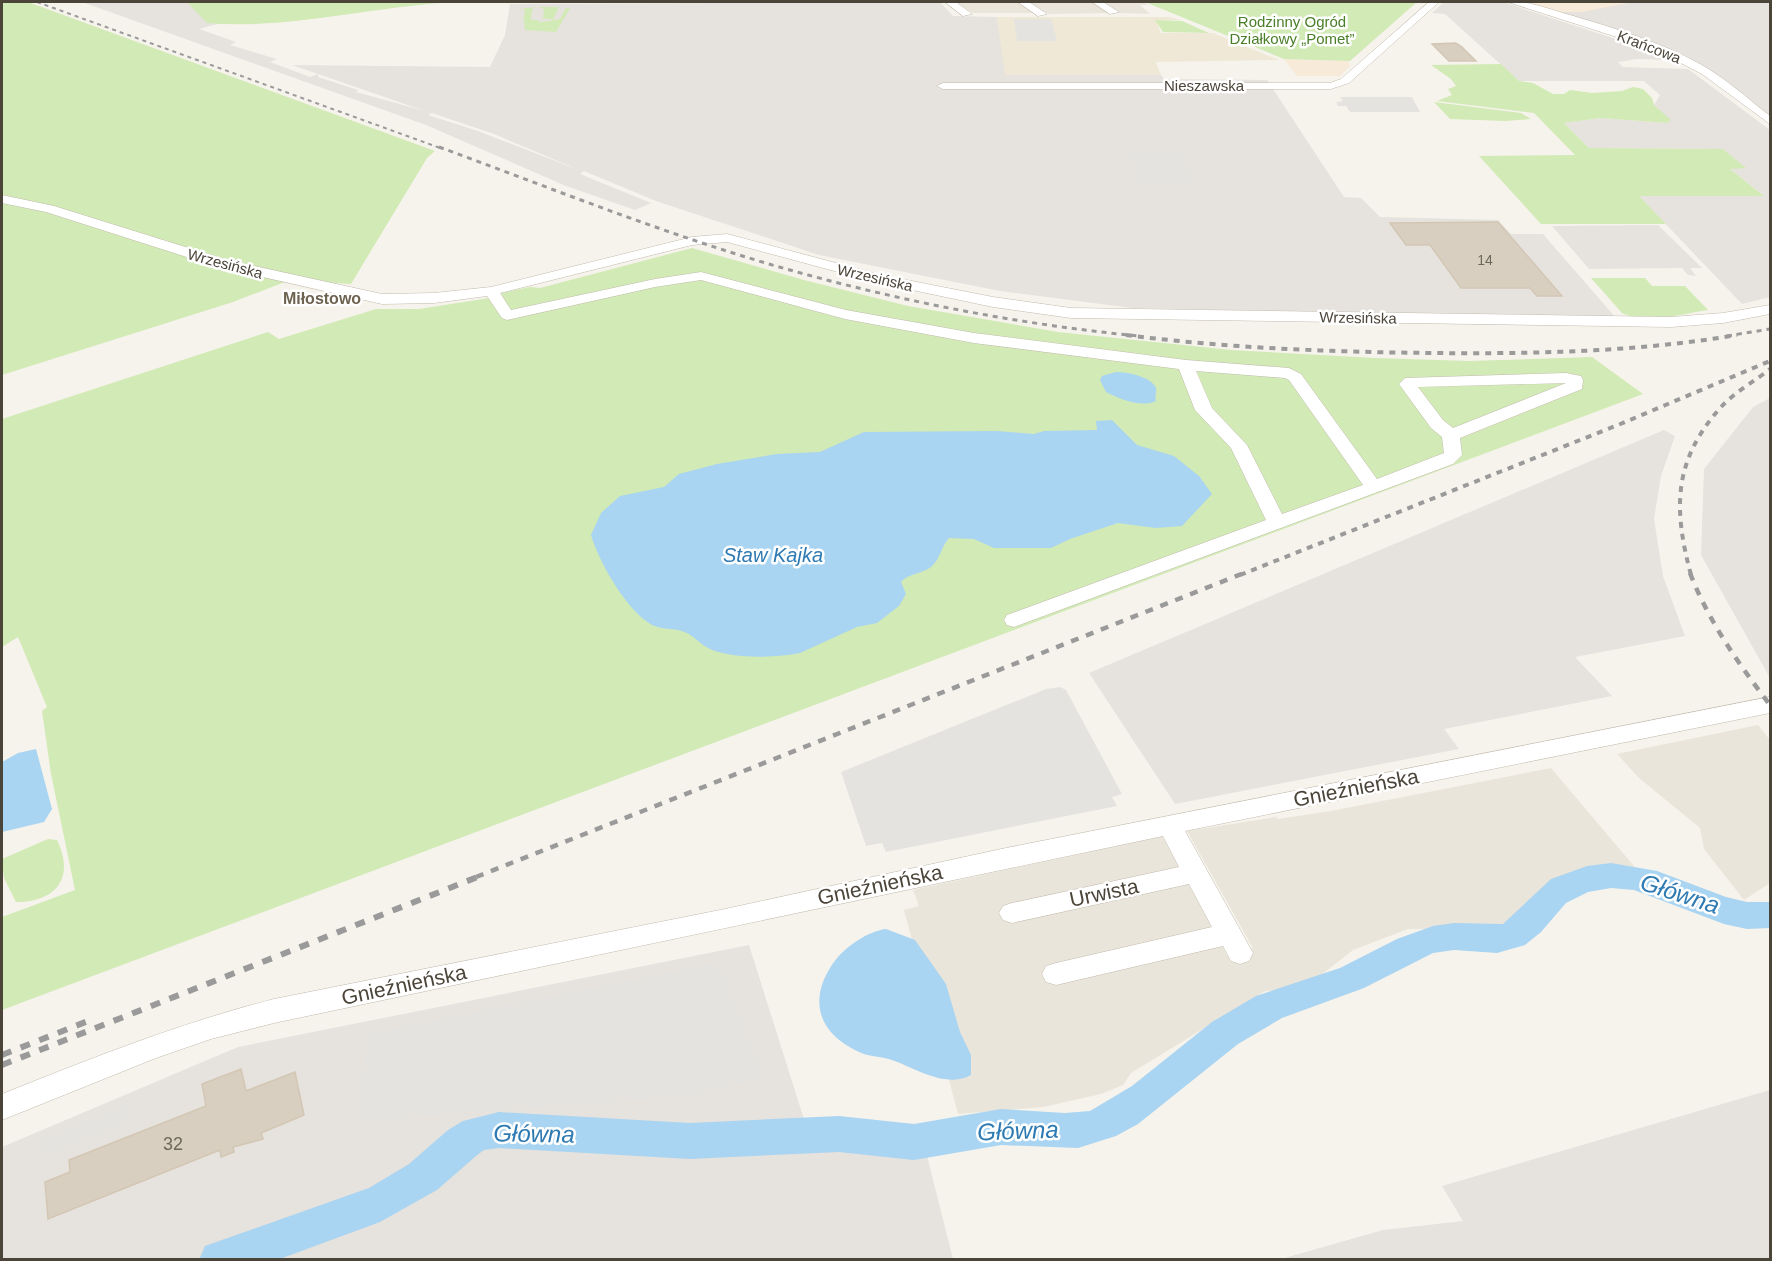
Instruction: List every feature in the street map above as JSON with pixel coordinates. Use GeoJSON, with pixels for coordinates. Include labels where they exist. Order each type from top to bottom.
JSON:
{"type":"FeatureCollection","features":[{"type":"Feature","properties":{"kind":"street"},"geometry":{"type":"LineString","coordinates":[[950,2],[967,14]]}},
{"type":"Feature","properties":{"kind":"street"},"geometry":{"type":"LineString","coordinates":[[1023,2],[1042,14]]}},
{"type":"Feature","properties":{"kind":"street"},"geometry":{"type":"LineString","coordinates":[[1097,2],[1114,12]]}},
{"type":"Feature","properties":{"kind":"street","name":"Nieszawska"},"geometry":{"type":"LineString","coordinates":[[943,86],[1336,85],[1348,79],[1434,2]]}},
{"type":"Feature","properties":{"kind":"street","name":"Krańcowa"},"geometry":{"type":"LineString","coordinates":[[1512,2],[1592,26],[1685,61],[1712,77],[1770,121]]}},
{"type":"Feature","properties":{"kind":"street","name":"Wrzesińska"},"geometry":{"type":"LineString","coordinates":[[2,198],[39,206],[223,264],[352,294],[416,300],[491,291],[692,241],[727,238],[901,284],[981,300],[1071,313],[1671,322],[1723,318],[1770,310]]}},
{"type":"Feature","properties":{"kind":"street"},"geometry":{"type":"LineString","coordinates":[[491,291],[507,315],[655,283],[701,276],[845,314],[974,338],[1186,365],[1293,375],[1374,488]]}},
{"type":"Feature","properties":{"kind":"street"},"geometry":{"type":"LineString","coordinates":[[1186,365],[1204,410],[1238,445],[1277,523]]}},
{"type":"Feature","properties":{"kind":"street"},"geometry":{"type":"LineString","coordinates":[[1014,620],[1447,460],[1453,455],[1451,435],[1437,424],[1407,384],[1411,382],[1566,378],[1575,380],[1576,385],[1451,435]]}},
{"type":"Feature","properties":{"kind":"street","name":"Gnieźnieńska"},"geometry":{"type":"LineString","coordinates":[[2,1107],[149,1048],[211,1027],[274,1011],[1169,825],[1770,705]]}},
{"type":"Feature","properties":{"kind":"street"},"geometry":{"type":"LineString","coordinates":[[1056,974],[1234,943],[1169,825]]}},
{"type":"Feature","properties":{"kind":"street","name":"Urwista"},"geometry":{"type":"LineString","coordinates":[[1012,913],[1196,873]]}},
{"type":"Feature","properties":{"kind":"shaded area"},"geometry":{"type":"Polygon","coordinates":[[[82,2],[246,2],[232,20],[199,29],[236,42],[230,45],[277,59],[270,62],[310,77],[318,74],[318,77],[358,90],[356,92],[425,111],[292,65],[490,67],[505,35],[510,4],[940,2],[953,16],[997,17],[1006,75],[1161,75],[1164,79],[1267,80],[1344,197],[1361,198],[1380,217],[1498,220],[1511,234],[1543,234],[1616,318],[1132,308],[1000,291],[819,255],[656,201],[584,171],[583,172],[580,174],[651,203],[635,210],[566,186],[426,125],[82,2]],[[432,113],[428,115],[478,131],[583,172],[494,134],[432,113]]]}},
{"type":"Feature","properties":{"kind":"shaded area"},"geometry":{"type":"Polygon","coordinates":[[[954,2],[1019,2],[1036,13],[973,13],[954,2]]]}},
{"type":"Feature","properties":{"kind":"shaded area"},"geometry":{"type":"Polygon","coordinates":[[[1028,2],[1093,2],[1111,13],[1049,14],[1028,2]]]}},
{"type":"Feature","properties":{"kind":"shaded area"},"geometry":{"type":"Polygon","coordinates":[[[1101,2],[1142,2],[1149,5],[1140,5],[1150,14],[1120,13],[1101,2]]]}},
{"type":"Feature","properties":{"kind":"shaded area"},"geometry":{"type":"Polygon","coordinates":[[[1444,2],[1503,2],[1649,50],[1665,60],[1637,59],[1618,62],[1623,67],[1688,69],[1770,130],[1770,297],[1742,304],[1639,196],[1763,195],[1729,168],[1745,168],[1723,149],[1589,148],[1564,123],[1601,118],[1667,123],[1670,120],[1654,105],[1660,95],[1644,81],[1519,81],[1445,14],[1432,13],[1444,2]]]}},
{"type":"Feature","properties":{"kind":"shaded area"},"geometry":{"type":"Polygon","coordinates":[[[1522,2],[1644,3],[1582,12],[1556,12],[1522,2]]]}},
{"type":"Feature","properties":{"kind":"shaded area"},"geometry":{"type":"Polygon","coordinates":[[[1634,2],[1770,2],[1770,116],[1697,62],[1556,12],[1582,12],[1634,2]]]}},
{"type":"Feature","properties":{"kind":"shaded area"},"geometry":{"type":"Polygon","coordinates":[[[997,17],[1169,17],[1181,20],[1156,20],[1161,33],[1213,33],[1279,60],[1156,62],[1161,75],[1005,75],[997,17]]]}},
{"type":"Feature","properties":{"kind":"shaded area"},"geometry":{"type":"Polygon","coordinates":[[[1014,19],[1051,19],[1057,41],[1017,41],[1014,19]]]}},
{"type":"Feature","properties":{"kind":"shaded area"},"geometry":{"type":"Polygon","coordinates":[[[1284,59],[1348,61],[1350,66],[1340,76],[1297,76],[1284,59]]]}},
{"type":"Feature","properties":{"kind":"shaded area"},"geometry":{"type":"Polygon","coordinates":[[[1340,97],[1412,97],[1420,112],[1350,112],[1346,106],[1338,106],[1336,102],[1343,101],[1340,97]]]}},
{"type":"Feature","properties":{"kind":"shaded area"},"geometry":{"type":"Polygon","coordinates":[[[1180,150],[1197,186],[1139,187],[1126,151],[1180,150]]]}},
{"type":"Feature","properties":{"kind":"shaded area"},"geometry":{"type":"Polygon","coordinates":[[[1658,225],[1702,268],[1690,268],[1696,276],[1688,275],[1682,268],[1589,269],[1552,226],[1658,225]]]}},
{"type":"Feature","properties":{"kind":"shaded area"},"geometry":{"type":"Polygon","coordinates":[[[1770,398],[1770,678],[1701,555],[1704,469],[1753,407],[1770,398]]]}},
{"type":"Feature","properties":{"kind":"shaded area"},"geometry":{"type":"Polygon","coordinates":[[[1664,430],[1675,436],[1661,476],[1654,519],[1663,576],[1685,636],[1575,657],[1612,696],[1444,729],[1459,749],[1175,804],[1089,673],[1664,430]]]}},
{"type":"Feature","properties":{"kind":"shaded area"},"geometry":{"type":"Polygon","coordinates":[[[1060,687],[1066,690],[1122,794],[1112,797],[1117,806],[886,852],[882,843],[866,846],[841,772],[1046,689],[1060,687]]]}},
{"type":"Feature","properties":{"kind":"shaded area"},"geometry":{"type":"Polygon","coordinates":[[[1758,725],[1770,740],[1770,883],[1744,900],[1704,849],[1700,828],[1639,778],[1617,754],[1758,725]]]}},
{"type":"Feature","properties":{"kind":"shaded area"},"geometry":{"type":"Polygon","coordinates":[[[1551,768],[1639,872],[1583,876],[1552,887],[1500,928],[1408,929],[1353,950],[1302,990],[1265,991],[1131,1073],[1123,1085],[1101,1094],[1043,1107],[958,1114],[904,910],[919,906],[913,890],[1162,836],[1228,957],[1253,948],[1187,831],[1331,811],[1551,768]]]}},
{"type":"Feature","properties":{"kind":"shaded area"},"geometry":{"type":"Polygon","coordinates":[[[749,945],[808,1132],[924,1144],[953,1259],[2,1260],[2,1147],[238,1047],[749,945]]]}},
{"type":"Feature","properties":{"kind":"shaded area"},"geometry":{"type":"Polygon","coordinates":[[[720,962],[765,1077],[694,1096],[354,1122],[368,1033],[720,962]]]}},
{"type":"Feature","properties":{"kind":"shaded area"},"geometry":{"type":"Polygon","coordinates":[[[1770,1090],[1770,1259],[1281,1259],[1383,1230],[1463,1221],[1442,1186],[1770,1090]]]}},
{"type":"Feature","properties":{"kind":"shaded area"},"geometry":{"type":"Polygon","coordinates":[[[129,1103],[131,1122],[42,1157],[41,1138],[129,1103]]]}},
{"type":"Feature","properties":{"kind":"green space"},"geometry":{"type":"Polygon","coordinates":[[[2,2],[28,2],[435,151],[427,158],[351,284],[290,280],[233,302],[2,375],[2,2]]]}},
{"type":"Feature","properties":{"kind":"green space"},"geometry":{"type":"Polygon","coordinates":[[[187,2],[460,2],[302,20],[239,24],[207,23],[187,2]]]}},
{"type":"Feature","properties":{"kind":"green space","name":"Rodzinny Ogród Działkowy „Pomet”"},"geometry":{"type":"Polygon","coordinates":[[[1145,2],[1417,2],[1350,61],[1284,59],[1145,2]]]}},
{"type":"Feature","properties":{"kind":"green space"},"geometry":{"type":"Polygon","coordinates":[[[537,7],[532,9],[531,20],[539,22],[552,19],[543,19],[544,9],[539,7],[559,7],[553,20],[560,19],[566,8],[570,8],[556,32],[525,30],[524,19],[519,19],[524,18],[525,10],[520,9],[537,7]]]}},
{"type":"Feature","properties":{"kind":"green space"},"geometry":{"type":"Polygon","coordinates":[[[1155,20],[1182,21],[1209,33],[1163,32],[1155,20]]]}},
{"type":"Feature","properties":{"kind":"green space"},"geometry":{"type":"Polygon","coordinates":[[[1501,64],[1519,81],[1533,83],[1553,94],[1564,94],[1570,90],[1592,93],[1622,91],[1633,87],[1643,89],[1652,98],[1654,105],[1671,120],[1667,123],[1601,118],[1564,123],[1589,148],[1723,149],[1746,168],[1730,169],[1764,196],[1639,196],[1666,224],[1541,224],[1479,156],[1575,155],[1534,113],[1437,101],[1452,95],[1448,89],[1456,86],[1451,79],[1431,65],[1501,64]]]}},
{"type":"Feature","properties":{"kind":"green space"},"geometry":{"type":"Polygon","coordinates":[[[1434,102],[1521,113],[1531,119],[1505,121],[1450,119],[1434,102]]]}},
{"type":"Feature","properties":{"kind":"green space"},"geometry":{"type":"Polygon","coordinates":[[[692,248],[804,280],[908,306],[1058,332],[1231,350],[1375,358],[1469,361],[1592,357],[1643,394],[2,1010],[2,917],[75,890],[51,774],[42,711],[47,707],[18,637],[2,647],[2,419],[268,332],[279,339],[376,309],[419,309],[502,296],[501,293],[530,287],[540,288],[692,248]]]}},
{"type":"Feature","properties":{"kind":"green space"},"geometry":{"type":"Polygon","coordinates":[[[1591,278],[1645,278],[1652,286],[1685,286],[1708,310],[1653,318],[1632,316],[1622,313],[1591,278]]]}},
{"type":"Feature","properties":{"kind":"green space"},"geometry":{"type":"Polygon","coordinates":[[[48,839],[57,840],[62,853],[63,876],[59,885],[42,898],[16,902],[4,878],[2,859],[48,839]]]}},
{"type":"Feature","properties":{"kind":"water"},"geometry":{"type":"Polygon","coordinates":[[[1116,372],[1137,375],[1148,380],[1156,388],[1156,401],[1137,403],[1106,392],[1100,380],[1102,376],[1116,372]]]}},
{"type":"Feature","properties":{"kind":"water","name":"Staw Kajka"},"geometry":{"type":"Polygon","coordinates":[[[1112,420],[1137,445],[1174,456],[1199,476],[1212,494],[1182,526],[1156,528],[1118,523],[1051,548],[994,548],[974,539],[949,538],[931,567],[901,582],[906,594],[899,606],[877,623],[857,627],[800,653],[767,657],[730,655],[710,649],[683,631],[652,625],[642,618],[623,597],[600,558],[591,535],[601,513],[620,496],[664,487],[679,474],[717,464],[777,454],[820,452],[864,432],[997,431],[1034,434],[1044,431],[1097,430],[1096,421],[1112,420]]]}},
{"type":"Feature","properties":{"kind":"water"},"geometry":{"type":"Polygon","coordinates":[[[36,749],[52,809],[44,822],[2,832],[2,762],[18,753],[36,749]]]}},
{"type":"Feature","properties":{"kind":"water"},"geometry":{"type":"Polygon","coordinates":[[[886,929],[915,940],[946,984],[960,1032],[971,1055],[971,1075],[961,1079],[941,1079],[892,1060],[861,1053],[843,1043],[825,1024],[819,1001],[826,975],[834,962],[857,941],[886,929]]]}},
{"type":"Feature","properties":{"kind":"building"},"geometry":{"type":"Polygon","coordinates":[[[1456,43],[1476,61],[1449,61],[1432,44],[1456,43]]]}},
{"type":"Feature","properties":{"kind":"building"},"geometry":{"type":"Polygon","coordinates":[[[1498,222],[1562,296],[1537,296],[1530,288],[1461,288],[1430,245],[1406,245],[1390,223],[1498,222]]]}},
{"type":"Feature","properties":{"kind":"building"},"geometry":{"type":"Polygon","coordinates":[[[241,1069],[246,1091],[295,1072],[304,1115],[261,1133],[263,1139],[233,1147],[234,1152],[221,1157],[220,1150],[48,1219],[45,1182],[70,1172],[69,1160],[206,1106],[202,1084],[241,1069]]]}},
{"type":"Feature","properties":{"kind":"waterway","name":"Główna"},"geometry":{"type":"LineString","coordinates":[[220,1260],[380,1203],[423,1177],[462,1143],[477,1134],[499,1130],[690,1141],[839,1134],[914,1142],[1001,1127],[1065,1131],[1090,1128],[1102,1124],[1145,1098],[1225,1033],[1269,1007],[1352,978],[1409,949],[1433,940],[1454,936],[1497,939],[1513,935],[1530,923],[1554,894],[1587,879],[1611,875],[1634,877],[1724,910],[1747,915],[1770,915]]}},
{"type":"Feature","properties":{"kind":"railway"},"geometry":{"type":"LineString","coordinates":[[37,2],[443,149]]}},
{"type":"Feature","properties":{"kind":"railway"},"geometry":{"type":"LineString","coordinates":[[439,147],[686,237],[814,277],[952,309],[1045,325],[1139,336]]}},
{"type":"Feature","properties":{"kind":"railway"},"geometry":{"type":"LineString","coordinates":[[1727,336],[1770,329]]}},
{"type":"Feature","properties":{"kind":"railway"},"geometry":{"type":"LineString","coordinates":[[1126,335],[1202,343],[1355,352],[1470,353],[1623,348],[1737,335]]}},
{"type":"Feature","properties":{"kind":"railway"},"geometry":{"type":"LineString","coordinates":[[1240,575],[1618,425],[1770,361]]}},
{"type":"Feature","properties":{"kind":"railway"},"geometry":{"type":"LineString","coordinates":[[1691,575],[1681,528],[1681,486],[1686,466],[1694,446],[1722,406],[1770,369]]}},
{"type":"Feature","properties":{"kind":"railway"},"geometry":{"type":"LineString","coordinates":[[476,877],[1244,573]]}},
{"type":"Feature","properties":{"kind":"railway"},"geometry":{"type":"LineString","coordinates":[[1690,573],[1725,642],[1770,705]]}},
{"type":"Feature","properties":{"kind":"railway"},"geometry":{"type":"LineString","coordinates":[[2,1065],[480,876]]}},
{"type":"Feature","properties":{"kind":"railway"},"geometry":{"type":"LineString","coordinates":[[2,1055],[88,1021]]}},
{"type":"Feature","properties":{"kind":"district","name":"Miłostowo"},"geometry":{"type":"Point","coordinates":[322,298]}}]}
